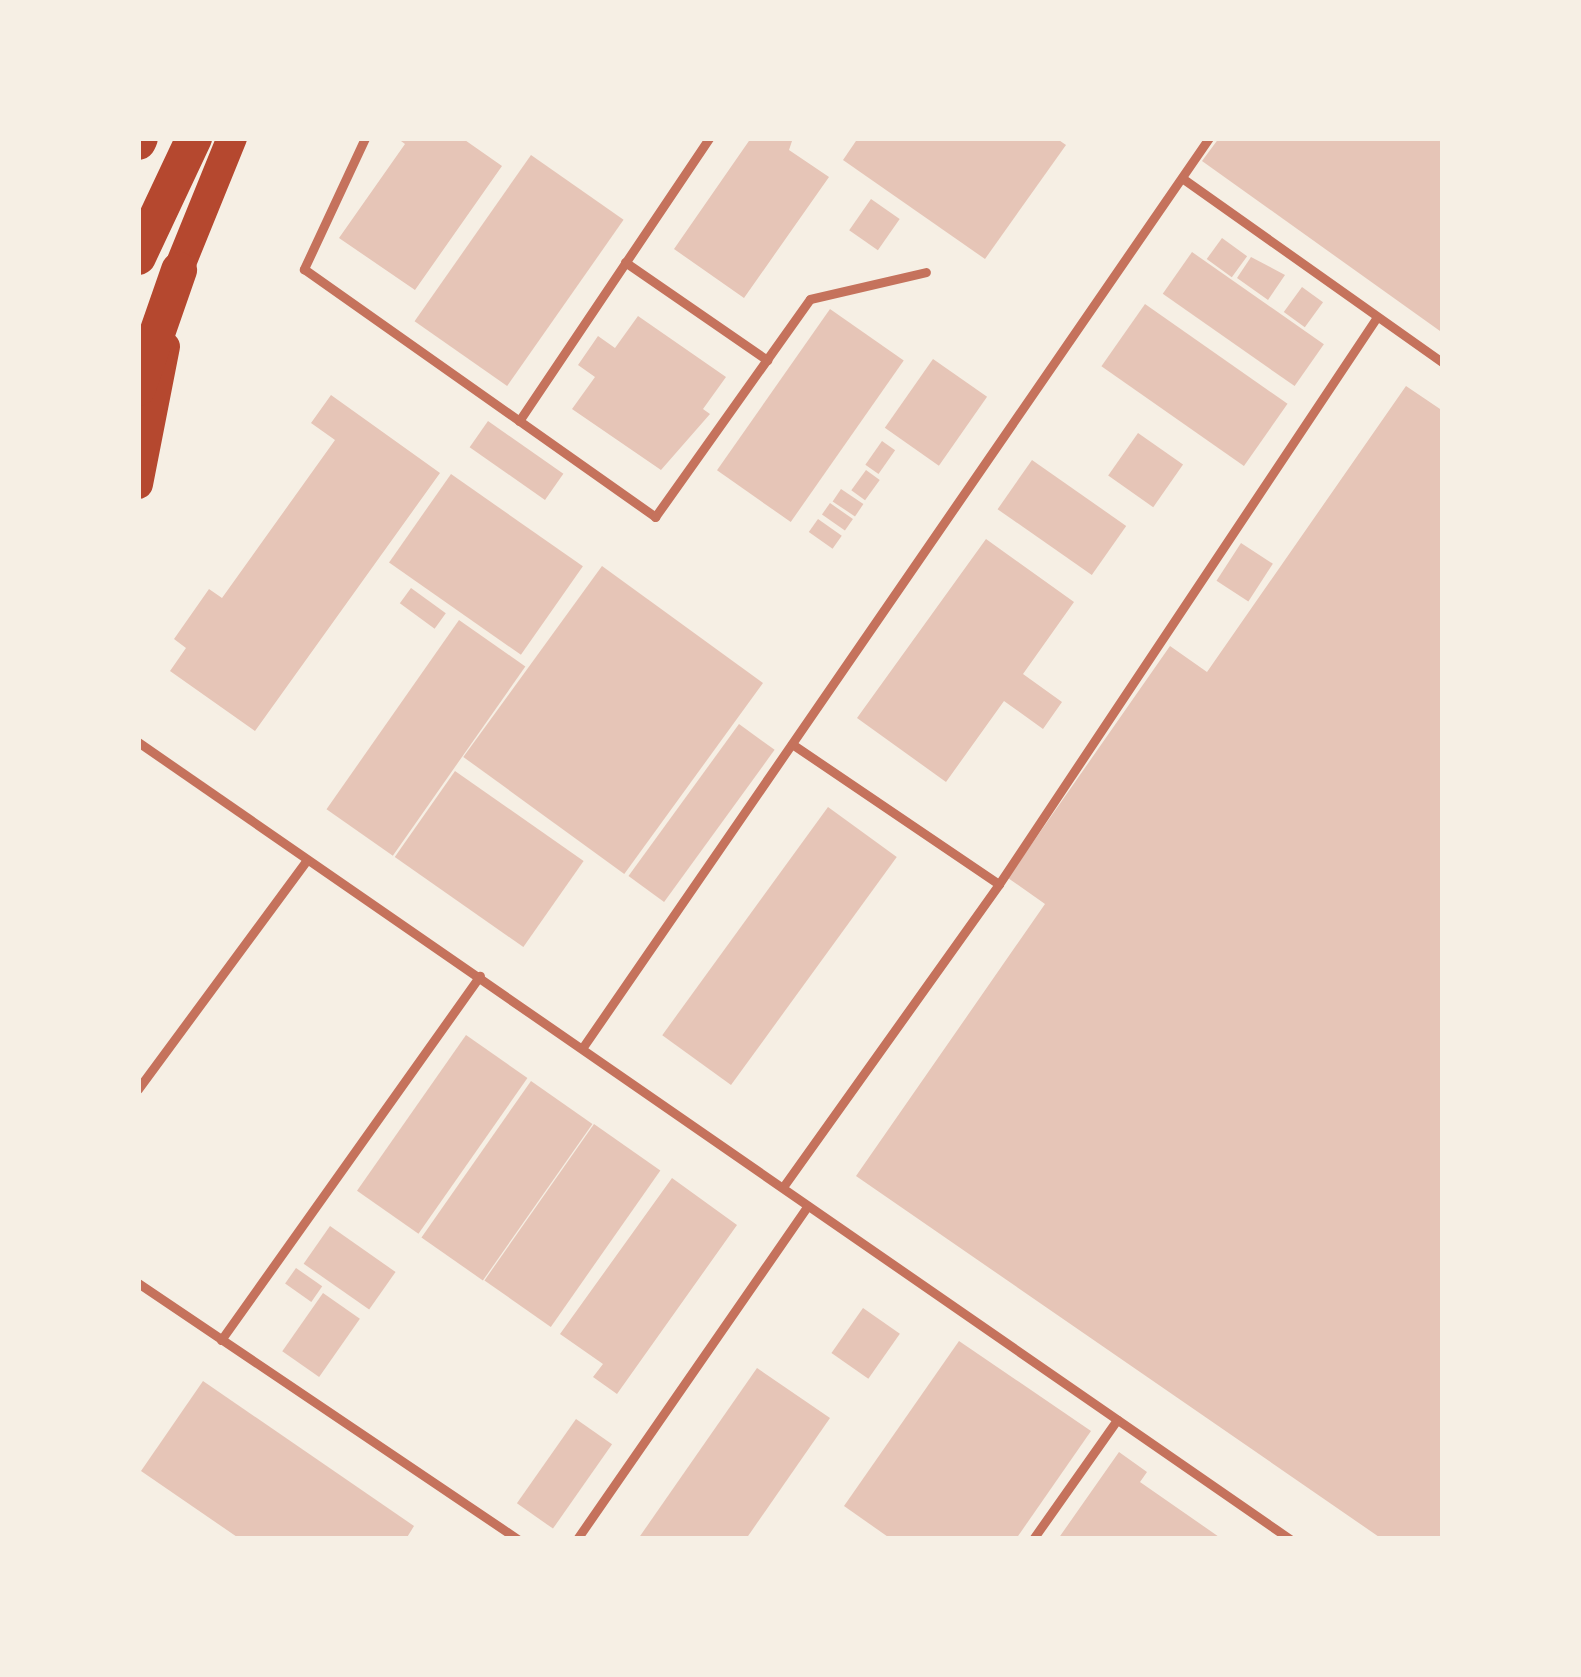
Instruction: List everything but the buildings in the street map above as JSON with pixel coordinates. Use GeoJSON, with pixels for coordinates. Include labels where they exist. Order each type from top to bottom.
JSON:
{"type":"FeatureCollection","features":[{"type":"Feature","properties":{"kind":"highway"},"geometry":{"type":"LineString","coordinates":[[138,257],[194,138]]}},
{"type":"Feature","properties":{"kind":"highway"},"geometry":{"type":"LineString","coordinates":[[138,388],[232,138]]}},
{"type":"Feature","properties":{"kind":"highway"},"geometry":{"type":"LineString","coordinates":[[138,358],[179,270]]}},
{"type":"Feature","properties":{"kind":"highway"},"geometry":{"type":"LineString","coordinates":[[138,484],[179,270]]}},
{"type":"Feature","properties":{"kind":"lane"},"geometry":{"type":"LineString","coordinates":[[365,138],[304,269],[655,518],[810,299],[926,272]]}},
{"type":"Feature","properties":{"kind":"lane"},"geometry":{"type":"LineString","coordinates":[[518,421],[709,138]]}},
{"type":"Feature","properties":{"kind":"lane"},"geometry":{"type":"LineString","coordinates":[[583,1047],[1210,138]]}},
{"type":"Feature","properties":{"kind":"lane"},"geometry":{"type":"LineString","coordinates":[[1182,178],[1443,363]]}},
{"type":"Feature","properties":{"kind":"lane"},"geometry":{"type":"LineString","coordinates":[[625,262],[767,360]]}},
{"type":"Feature","properties":{"kind":"lane"},"geometry":{"type":"LineString","coordinates":[[782,1187],[999,884],[1377,317]]}},
{"type":"Feature","properties":{"kind":"lane"},"geometry":{"type":"LineString","coordinates":[[138,742],[1290,1539]]}},
{"type":"Feature","properties":{"kind":"lane"},"geometry":{"type":"LineString","coordinates":[[792,744],[999,884]]}},
{"type":"Feature","properties":{"kind":"lane"},"geometry":{"type":"LineString","coordinates":[[138,1089],[306,861]]}},
{"type":"Feature","properties":{"kind":"lane"},"geometry":{"type":"LineString","coordinates":[[220,1340],[480,976]]}},
{"type":"Feature","properties":{"kind":"lane"},"geometry":{"type":"LineString","coordinates":[[577,1539],[808,1206]]}},
{"type":"Feature","properties":{"kind":"lane"},"geometry":{"type":"LineString","coordinates":[[138,1283],[518,1539]]}},
{"type":"Feature","properties":{"kind":"lane"},"geometry":{"type":"LineString","coordinates":[[1033,1539],[1117,1420]]}}]}
